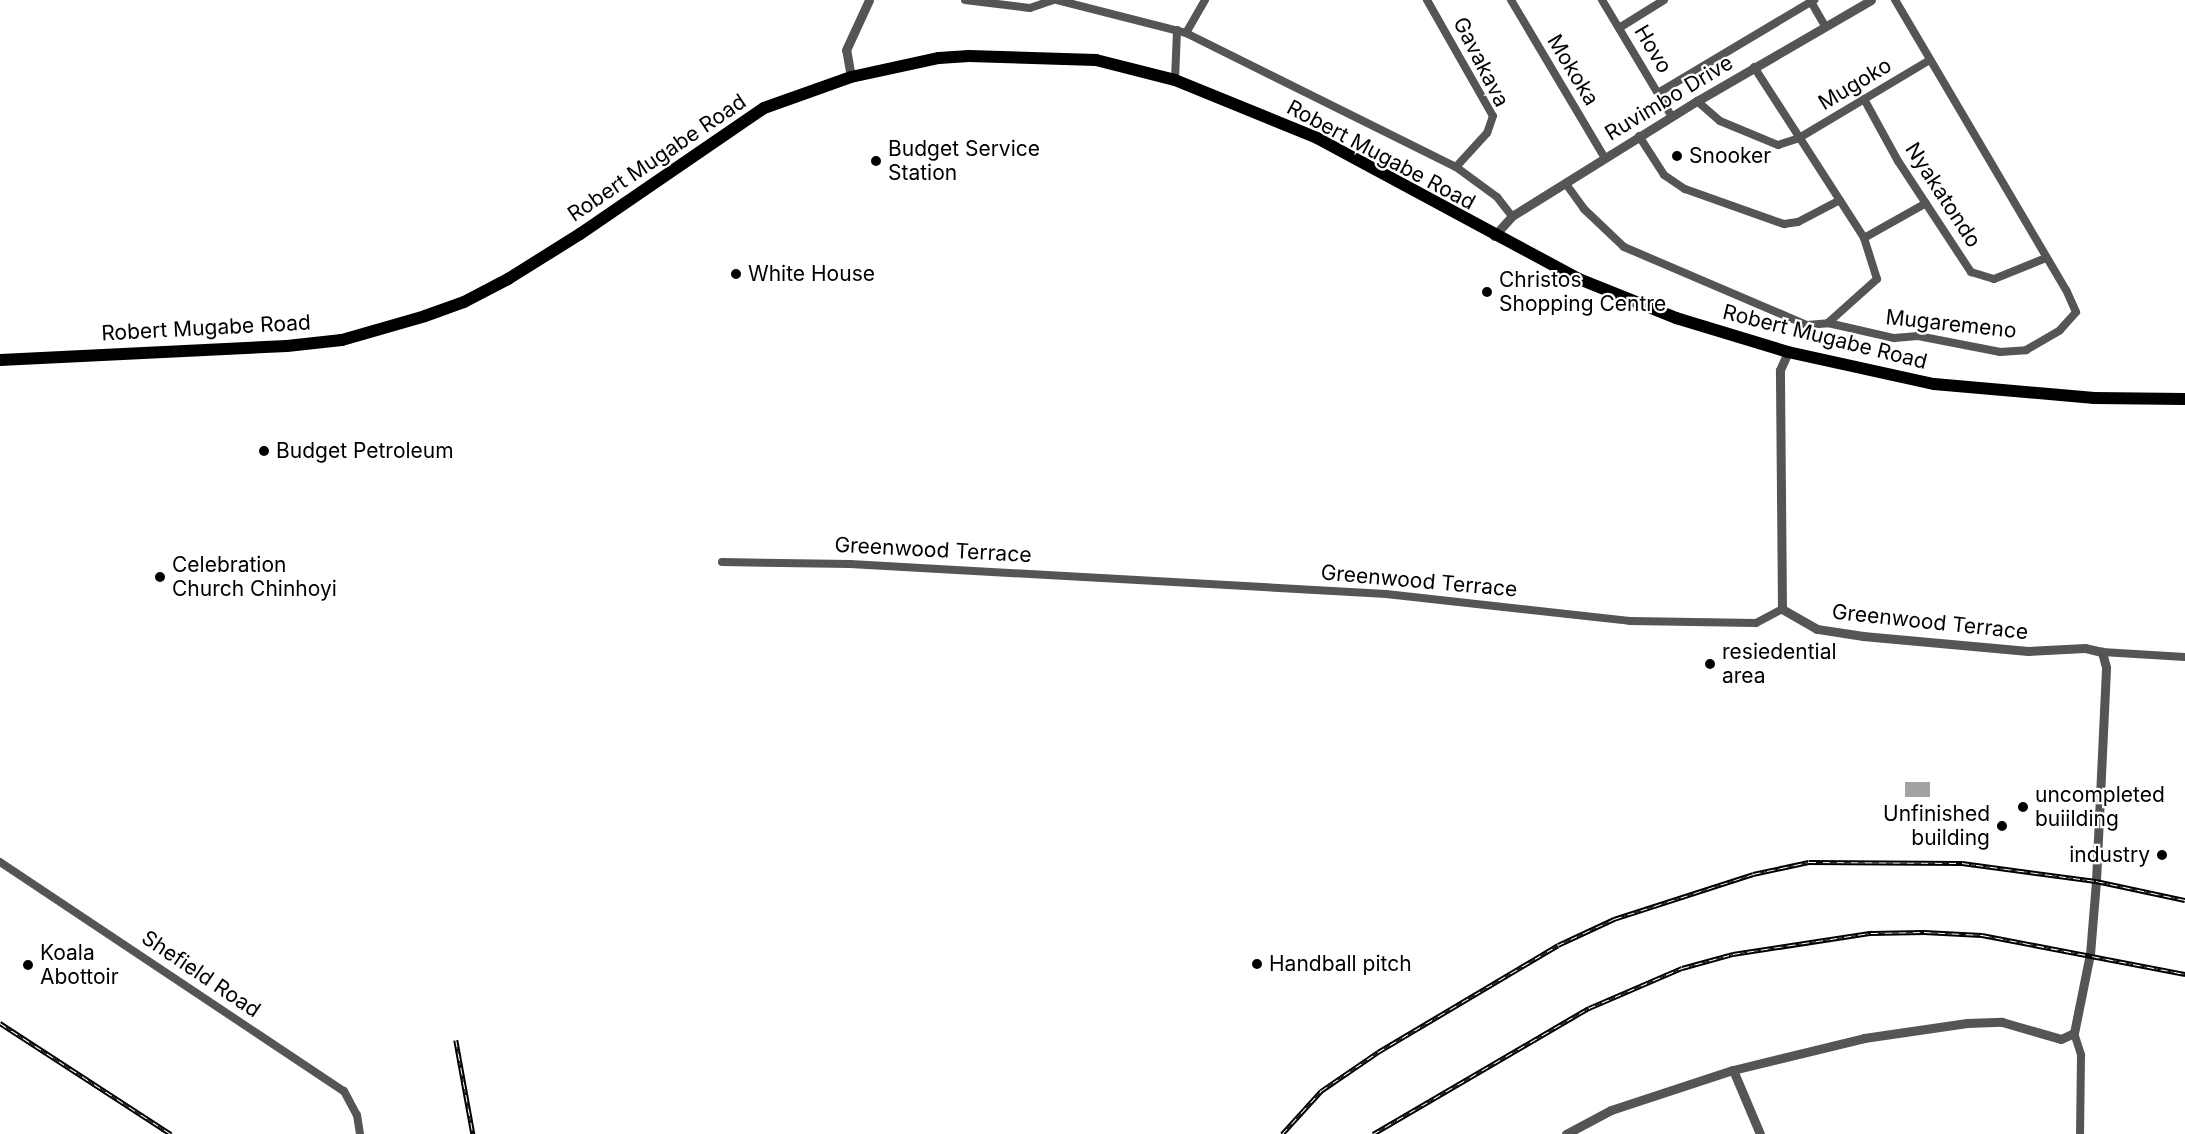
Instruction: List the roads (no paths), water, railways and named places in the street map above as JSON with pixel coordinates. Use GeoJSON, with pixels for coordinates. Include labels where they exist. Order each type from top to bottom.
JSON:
{"type":"FeatureCollection","features":[{"type":"Feature","properties":{"kind":"main road","name":"Robert Mugabe Road"},"geometry":{"type":"LineString","coordinates":[[0,360],[287,346],[342,340],[425,316],[464,302],[508,279],[580,234],[764,108],[851,76],[939,58],[969,56],[1096,60],[1175,80],[1317,138],[1494,236],[1579,279],[1676,318],[1788,352],[1934,384],[2094,398],[2185,399]]}},
{"type":"Feature","properties":{"kind":"street"},"geometry":{"type":"LineString","coordinates":[[851,76],[846,50],[869,0]]}},
{"type":"Feature","properties":{"kind":"street"},"geometry":{"type":"LineString","coordinates":[[965,0],[1030,8],[1055,0],[1186,33],[1456,167],[1497,197],[1512,216]]}},
{"type":"Feature","properties":{"kind":"street"},"geometry":{"type":"LineString","coordinates":[[1186,33],[1205,0]]}},
{"type":"Feature","properties":{"kind":"street","name":"Gavakava"},"geometry":{"type":"LineString","coordinates":[[1427,0],[1493,116],[1487,133],[1456,167]]}},
{"type":"Feature","properties":{"kind":"street","name":"Mokoka"},"geometry":{"type":"LineString","coordinates":[[1510,0],[1605,158]]}},
{"type":"Feature","properties":{"kind":"street","name":"Hovo"},"geometry":{"type":"LineString","coordinates":[[1602,0],[1672,117]]}},
{"type":"Feature","properties":{"kind":"street"},"geometry":{"type":"LineString","coordinates":[[1619,28],[1664,0]]}},
{"type":"Feature","properties":{"kind":"street","name":"Ruvimbo Drive"},"geometry":{"type":"LineString","coordinates":[[1494,236],[1512,216],[1639,136],[1871,0]]}},
{"type":"Feature","properties":{"kind":"street","name":"Mugaremeno"},"geometry":{"type":"LineString","coordinates":[[1566,184],[1584,209],[1624,247],[1807,325],[1828,323],[1894,338],[1918,336],[2000,351],[2026,350],[2060,330],[2076,312],[1895,0]]}},
{"type":"Feature","properties":{"kind":"street"},"geometry":{"type":"LineString","coordinates":[[1658,93],[1812,1],[1825,26]]}},
{"type":"Feature","properties":{"kind":"street"},"geometry":{"type":"LineString","coordinates":[[1175,80],[1177,30]]}},
{"type":"Feature","properties":{"kind":"street","name":"Mugoko"},"geometry":{"type":"LineString","coordinates":[[1799,138],[1930,60]]}},
{"type":"Feature","properties":{"kind":"street"},"geometry":{"type":"LineString","coordinates":[[1754,67],[1864,238],[1877,279],[1828,323]]}},
{"type":"Feature","properties":{"kind":"street","name":"Nyakatondo"},"geometry":{"type":"LineString","coordinates":[[1864,99],[1926,203],[1971,272],[1994,279],[2046,258]]}},
{"type":"Feature","properties":{"kind":"street"},"geometry":{"type":"LineString","coordinates":[[1696,101],[1720,122],[1778,145],[1799,138]]}},
{"type":"Feature","properties":{"kind":"street"},"geometry":{"type":"LineString","coordinates":[[1639,136],[1664,175],[1685,189],[1784,224],[1798,222],[1840,200]]}},
{"type":"Feature","properties":{"kind":"street"},"geometry":{"type":"LineString","coordinates":[[1864,238],[1926,203]]}},
{"type":"Feature","properties":{"kind":"street"},"geometry":{"type":"LineString","coordinates":[[1782,609],[1780,370],[1788,352]]}},
{"type":"Feature","properties":{"kind":"street","name":"Greenwood Terrace"},"geometry":{"type":"LineString","coordinates":[[722,562],[850,564],[1352,592],[1630,621],[1756,623],[1782,609],[1817,629],[1863,636],[2028,651],[2085,648],[2102,652],[2185,657]]}},
{"type":"Feature","properties":{"kind":"street"},"geometry":{"type":"LineString","coordinates":[[2080,1134],[2081,1054],[2074,1033],[2090,954],[2096,881],[2106,667],[2102,652]]}},
{"type":"Feature","properties":{"kind":"street","name":"Shefield Road"},"geometry":{"type":"LineString","coordinates":[[0,862],[344,1091],[357,1114],[360,1134]]}},
{"type":"Feature","properties":{"kind":"street"},"geometry":{"type":"LineString","coordinates":[[1566,1134],[1611,1110],[1733,1070],[1864,1038],[1967,1023],[2002,1022],[2061,1039],[2074,1033]]}},
{"type":"Feature","properties":{"kind":"street"},"geometry":{"type":"LineString","coordinates":[[1733,1070],[1760,1134]]}},
{"type":"Feature","properties":{"kind":"railway"},"geometry":{"type":"LineString","coordinates":[[1282,1134],[1321,1091],[1378,1052],[1558,945],[1614,919],[1753,874],[1809,862],[1962,863],[2096,881],[2185,900]]}},
{"type":"Feature","properties":{"kind":"railway"},"geometry":{"type":"LineString","coordinates":[[1373,1134],[1589,1008],[1682,968],[1733,954],[1871,933],[1924,932],[1982,935],[2185,974]]}},
{"type":"Feature","properties":{"kind":"railway"},"geometry":{"type":"LineString","coordinates":[[0,1023],[171,1134]]}},
{"type":"Feature","properties":{"kind":"railway"},"geometry":{"type":"LineString","coordinates":[[456,1040],[473,1134]]}},
{"type":"Feature","properties":{"kind":"place","name":"Snooker"},"geometry":{"type":"Point","coordinates":[1677,156]}},
{"type":"Feature","properties":{"kind":"place","name":"Budget Service Station"},"geometry":{"type":"Point","coordinates":[876,161]}},
{"type":"Feature","properties":{"kind":"place","name":"White House"},"geometry":{"type":"Point","coordinates":[736,274]}},
{"type":"Feature","properties":{"kind":"place","name":"Christos Shopping Centre"},"geometry":{"type":"Point","coordinates":[1487,292]}},
{"type":"Feature","properties":{"kind":"place","name":"Budget Petroleum"},"geometry":{"type":"Point","coordinates":[264,451]}},
{"type":"Feature","properties":{"kind":"place","name":"Celebration Church Chinhoyi"},"geometry":{"type":"Point","coordinates":[160,577]}},
{"type":"Feature","properties":{"kind":"place","name":"resiedential area"},"geometry":{"type":"Point","coordinates":[1710,664]}},
{"type":"Feature","properties":{"kind":"place","name":"uncompleted buiilding"},"geometry":{"type":"Point","coordinates":[2023,807]}},
{"type":"Feature","properties":{"kind":"place","name":"Unfinished building"},"geometry":{"type":"Point","coordinates":[2002,826]}},
{"type":"Feature","properties":{"kind":"place","name":"industry"},"geometry":{"type":"Point","coordinates":[2162,855]}},
{"type":"Feature","properties":{"kind":"place","name":"Handball pitch"},"geometry":{"type":"Point","coordinates":[1257,964]}},
{"type":"Feature","properties":{"kind":"place","name":"Koala Abottoir"},"geometry":{"type":"Point","coordinates":[28,965]}}]}
